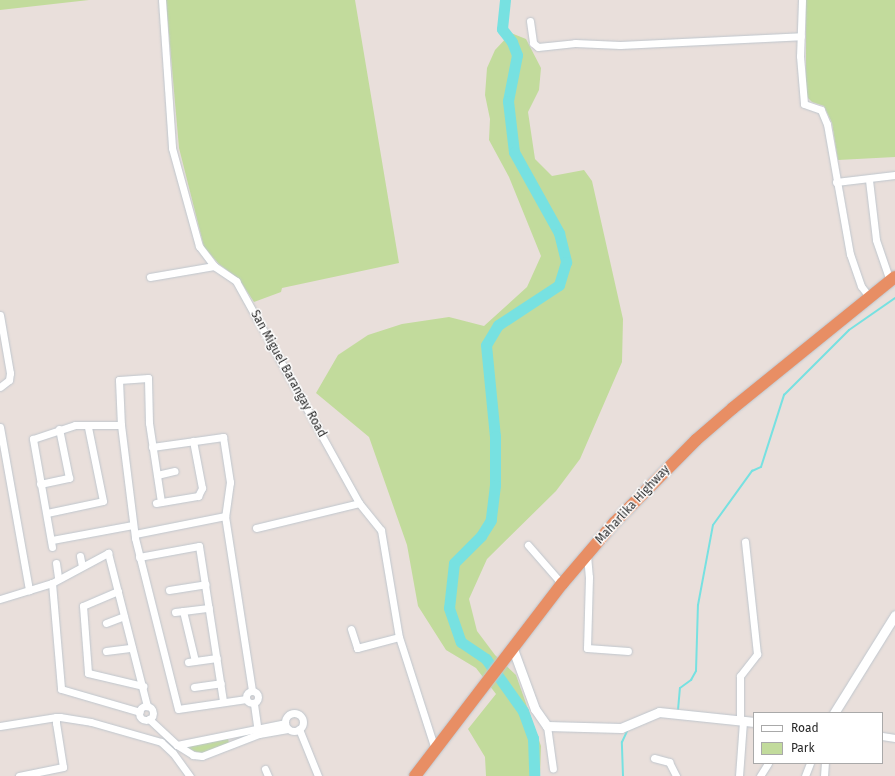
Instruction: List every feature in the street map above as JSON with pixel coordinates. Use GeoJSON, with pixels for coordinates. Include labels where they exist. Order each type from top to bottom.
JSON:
{"type":"FeatureCollection","features":[{"type":"Feature","properties":{"kind":"highway","name":"Maharlika Highway"},"geometry":{"type":"LineString","coordinates":[[415,776],[562,584],[614,523],[696,440],[733,408],[893,279]]}},
{"type":"Feature","properties":{"kind":"street","name":"San Miguel Barangay Road"},"geometry":{"type":"LineString","coordinates":[[162,0],[174,158],[199,246],[214,266],[236,281],[247,298],[359,503],[381,530],[399,637],[435,749]]}},
{"type":"Feature","properties":{"kind":"street"},"geometry":{"type":"LineString","coordinates":[[802,0],[801,36],[804,104],[821,110],[827,124],[836,182],[850,254],[861,286],[870,298]]}},
{"type":"Feature","properties":{"kind":"street"},"geometry":{"type":"LineString","coordinates":[[530,21],[533,43],[538,47],[575,43],[614,45],[801,36]]}},
{"type":"Feature","properties":{"kind":"street"},"geometry":{"type":"LineString","coordinates":[[836,182],[864,178],[869,180],[895,175]]}},
{"type":"Feature","properties":{"kind":"street"},"geometry":{"type":"LineString","coordinates":[[869,180],[876,240],[893,279]]}},
{"type":"Feature","properties":{"kind":"street"},"geometry":{"type":"LineString","coordinates":[[150,277],[214,266]]}},
{"type":"Feature","properties":{"kind":"street"},"geometry":{"type":"LineString","coordinates":[[0,315],[10,373],[9,380],[0,387]]}},
{"type":"Feature","properties":{"kind":"street"},"geometry":{"type":"LineString","coordinates":[[193,441],[202,488],[198,496],[159,503],[157,475],[149,424],[148,378],[119,380],[121,424],[133,525],[139,557],[178,709],[246,698],[252,691]]}},
{"type":"Feature","properties":{"kind":"street"},"geometry":{"type":"LineString","coordinates":[[52,547],[47,513],[32,439],[75,425],[88,427],[121,424]]}},
{"type":"Feature","properties":{"kind":"street"},"geometry":{"type":"LineString","coordinates":[[0,427],[3,459],[29,590]]}},
{"type":"Feature","properties":{"kind":"street"},"geometry":{"type":"LineString","coordinates":[[47,513],[103,501],[88,427]]}},
{"type":"Feature","properties":{"kind":"street"},"geometry":{"type":"LineString","coordinates":[[40,484],[69,478],[59,429]]}},
{"type":"Feature","properties":{"kind":"street"},"geometry":{"type":"LineString","coordinates":[[152,447],[223,437],[230,482],[225,516],[252,691],[258,696],[254,704],[258,731]]}},
{"type":"Feature","properties":{"kind":"street"},"geometry":{"type":"LineString","coordinates":[[157,475],[175,471]]}},
{"type":"Feature","properties":{"kind":"street"},"geometry":{"type":"LineString","coordinates":[[256,528],[359,503]]}},
{"type":"Feature","properties":{"kind":"street"},"geometry":{"type":"LineString","coordinates":[[135,534],[225,516]]}},
{"type":"Feature","properties":{"kind":"street"},"geometry":{"type":"LineString","coordinates":[[52,540],[133,525]]}},
{"type":"Feature","properties":{"kind":"street"},"geometry":{"type":"LineString","coordinates":[[739,776],[741,721],[740,676],[757,654],[745,542]]}},
{"type":"Feature","properties":{"kind":"street"},"geometry":{"type":"LineString","coordinates":[[528,545],[562,584]]}},
{"type":"Feature","properties":{"kind":"street"},"geometry":{"type":"LineString","coordinates":[[139,557],[199,546],[223,701]]}},
{"type":"Feature","properties":{"kind":"street"},"geometry":{"type":"LineString","coordinates":[[0,599],[55,580],[108,553],[147,706],[153,714],[149,719]]}},
{"type":"Feature","properties":{"kind":"street"},"geometry":{"type":"LineString","coordinates":[[587,555],[586,648],[628,651]]}},
{"type":"Feature","properties":{"kind":"street"},"geometry":{"type":"LineString","coordinates":[[80,556],[82,566]]}},
{"type":"Feature","properties":{"kind":"street"},"geometry":{"type":"LineString","coordinates":[[56,563],[55,580],[61,690],[140,712]]}},
{"type":"Feature","properties":{"kind":"street"},"geometry":{"type":"LineString","coordinates":[[168,590],[206,584]]}},
{"type":"Feature","properties":{"kind":"street"},"geometry":{"type":"LineString","coordinates":[[118,591],[83,606],[88,673],[142,686]]}},
{"type":"Feature","properties":{"kind":"street"},"geometry":{"type":"LineString","coordinates":[[175,612],[209,608]]}},
{"type":"Feature","properties":{"kind":"street"},"geometry":{"type":"LineString","coordinates":[[183,611],[192,662],[217,658]]}},
{"type":"Feature","properties":{"kind":"street"},"geometry":{"type":"LineString","coordinates":[[835,712],[895,615]]}},
{"type":"Feature","properties":{"kind":"street"},"geometry":{"type":"LineString","coordinates":[[106,622],[124,616]]}},
{"type":"Feature","properties":{"kind":"street"},"geometry":{"type":"LineString","coordinates":[[351,629],[357,648],[399,637]]}},
{"type":"Feature","properties":{"kind":"street"},"geometry":{"type":"LineString","coordinates":[[106,651],[132,648]]}},
{"type":"Feature","properties":{"kind":"street"},"geometry":{"type":"LineString","coordinates":[[511,652],[535,709],[547,726],[553,769]]}},
{"type":"Feature","properties":{"kind":"street"},"geometry":{"type":"LineString","coordinates":[[194,687],[221,683]]}},
{"type":"Feature","properties":{"kind":"street"},"geometry":{"type":"LineString","coordinates":[[246,698],[254,704]]}},
{"type":"Feature","properties":{"kind":"street"},"geometry":{"type":"LineString","coordinates":[[140,712],[147,706]]}},
{"type":"Feature","properties":{"kind":"street"},"geometry":{"type":"LineString","coordinates":[[140,712],[142,718],[149,719],[186,753],[202,756],[258,731]]}},
{"type":"Feature","properties":{"kind":"street"},"geometry":{"type":"LineString","coordinates":[[547,726],[621,728],[659,712],[753,722]]}},
{"type":"Feature","properties":{"kind":"street"},"geometry":{"type":"LineString","coordinates":[[287,726],[289,714],[298,714],[303,721],[299,729],[318,776]]}},
{"type":"Feature","properties":{"kind":"street"},"geometry":{"type":"LineString","coordinates":[[19,776],[64,767],[56,717]]}},
{"type":"Feature","properties":{"kind":"street"},"geometry":{"type":"LineString","coordinates":[[0,726],[56,717],[91,722],[161,742],[173,753],[190,776]]}},
{"type":"Feature","properties":{"kind":"street"},"geometry":{"type":"LineString","coordinates":[[176,745],[287,726],[299,729]]}},
{"type":"Feature","properties":{"kind":"street"},"geometry":{"type":"LineString","coordinates":[[883,736],[895,738]]}},
{"type":"Feature","properties":{"kind":"street"},"geometry":{"type":"LineString","coordinates":[[654,758],[669,762],[676,776]]}},
{"type":"Feature","properties":{"kind":"street"},"geometry":{"type":"LineString","coordinates":[[760,776],[767,764]]}},
{"type":"Feature","properties":{"kind":"street"},"geometry":{"type":"LineString","coordinates":[[805,776],[810,764]]}},
{"type":"Feature","properties":{"kind":"street"},"geometry":{"type":"LineString","coordinates":[[824,776],[825,764]]}},
{"type":"Feature","properties":{"kind":"green space"},"geometry":{"type":"Polygon","coordinates":[[[0,0],[89,0],[0,10],[0,0]]]}},
{"type":"Feature","properties":{"kind":"green space"},"geometry":{"type":"Polygon","coordinates":[[[166,0],[355,0],[399,263],[282,288],[281,292],[254,302],[239,279],[219,264],[204,247],[179,148],[166,0]]]}},
{"type":"Feature","properties":{"kind":"green space"},"geometry":{"type":"Polygon","coordinates":[[[806,0],[895,0],[895,157],[838,160],[832,123],[824,106],[812,102],[806,96],[806,0]]]}},
{"type":"Feature","properties":{"kind":"green space"},"geometry":{"type":"Polygon","coordinates":[[[511,33],[526,39],[541,68],[539,90],[528,112],[535,159],[552,176],[584,170],[592,181],[623,319],[622,362],[580,459],[556,491],[487,559],[469,599],[477,631],[495,655],[516,675],[541,746],[540,776],[486,776],[485,757],[468,729],[496,694],[476,668],[446,650],[418,606],[407,545],[369,437],[316,393],[338,355],[368,335],[402,324],[449,317],[484,326],[527,287],[541,256],[509,177],[489,140],[490,119],[485,95],[487,68],[495,50],[511,33]]]}},
{"type":"Feature","properties":{"kind":"green space"},"geometry":{"type":"Polygon","coordinates":[[[228,738],[229,744],[203,754],[188,749],[185,745],[228,738]]]}},
{"type":"Feature","properties":{"kind":"waterway"},"geometry":{"type":"LineString","coordinates":[[505,0],[502,29],[512,42],[517,55],[508,101],[514,152],[559,233],[566,262],[559,285],[498,325],[486,345],[495,436],[495,485],[491,520],[481,536],[454,563],[449,608],[461,642],[486,659],[523,711],[533,738],[534,776]]}},
{"type":"Feature","properties":{"kind":"waterway"},"geometry":{"type":"LineString","coordinates":[[678,710],[680,688],[691,680],[696,671],[698,605],[713,525],[752,471],[761,467],[784,395],[849,330],[895,298]]}},
{"type":"Feature","properties":{"kind":"waterway"},"geometry":{"type":"LineString","coordinates":[[623,776],[622,742],[628,729]]}}]}
